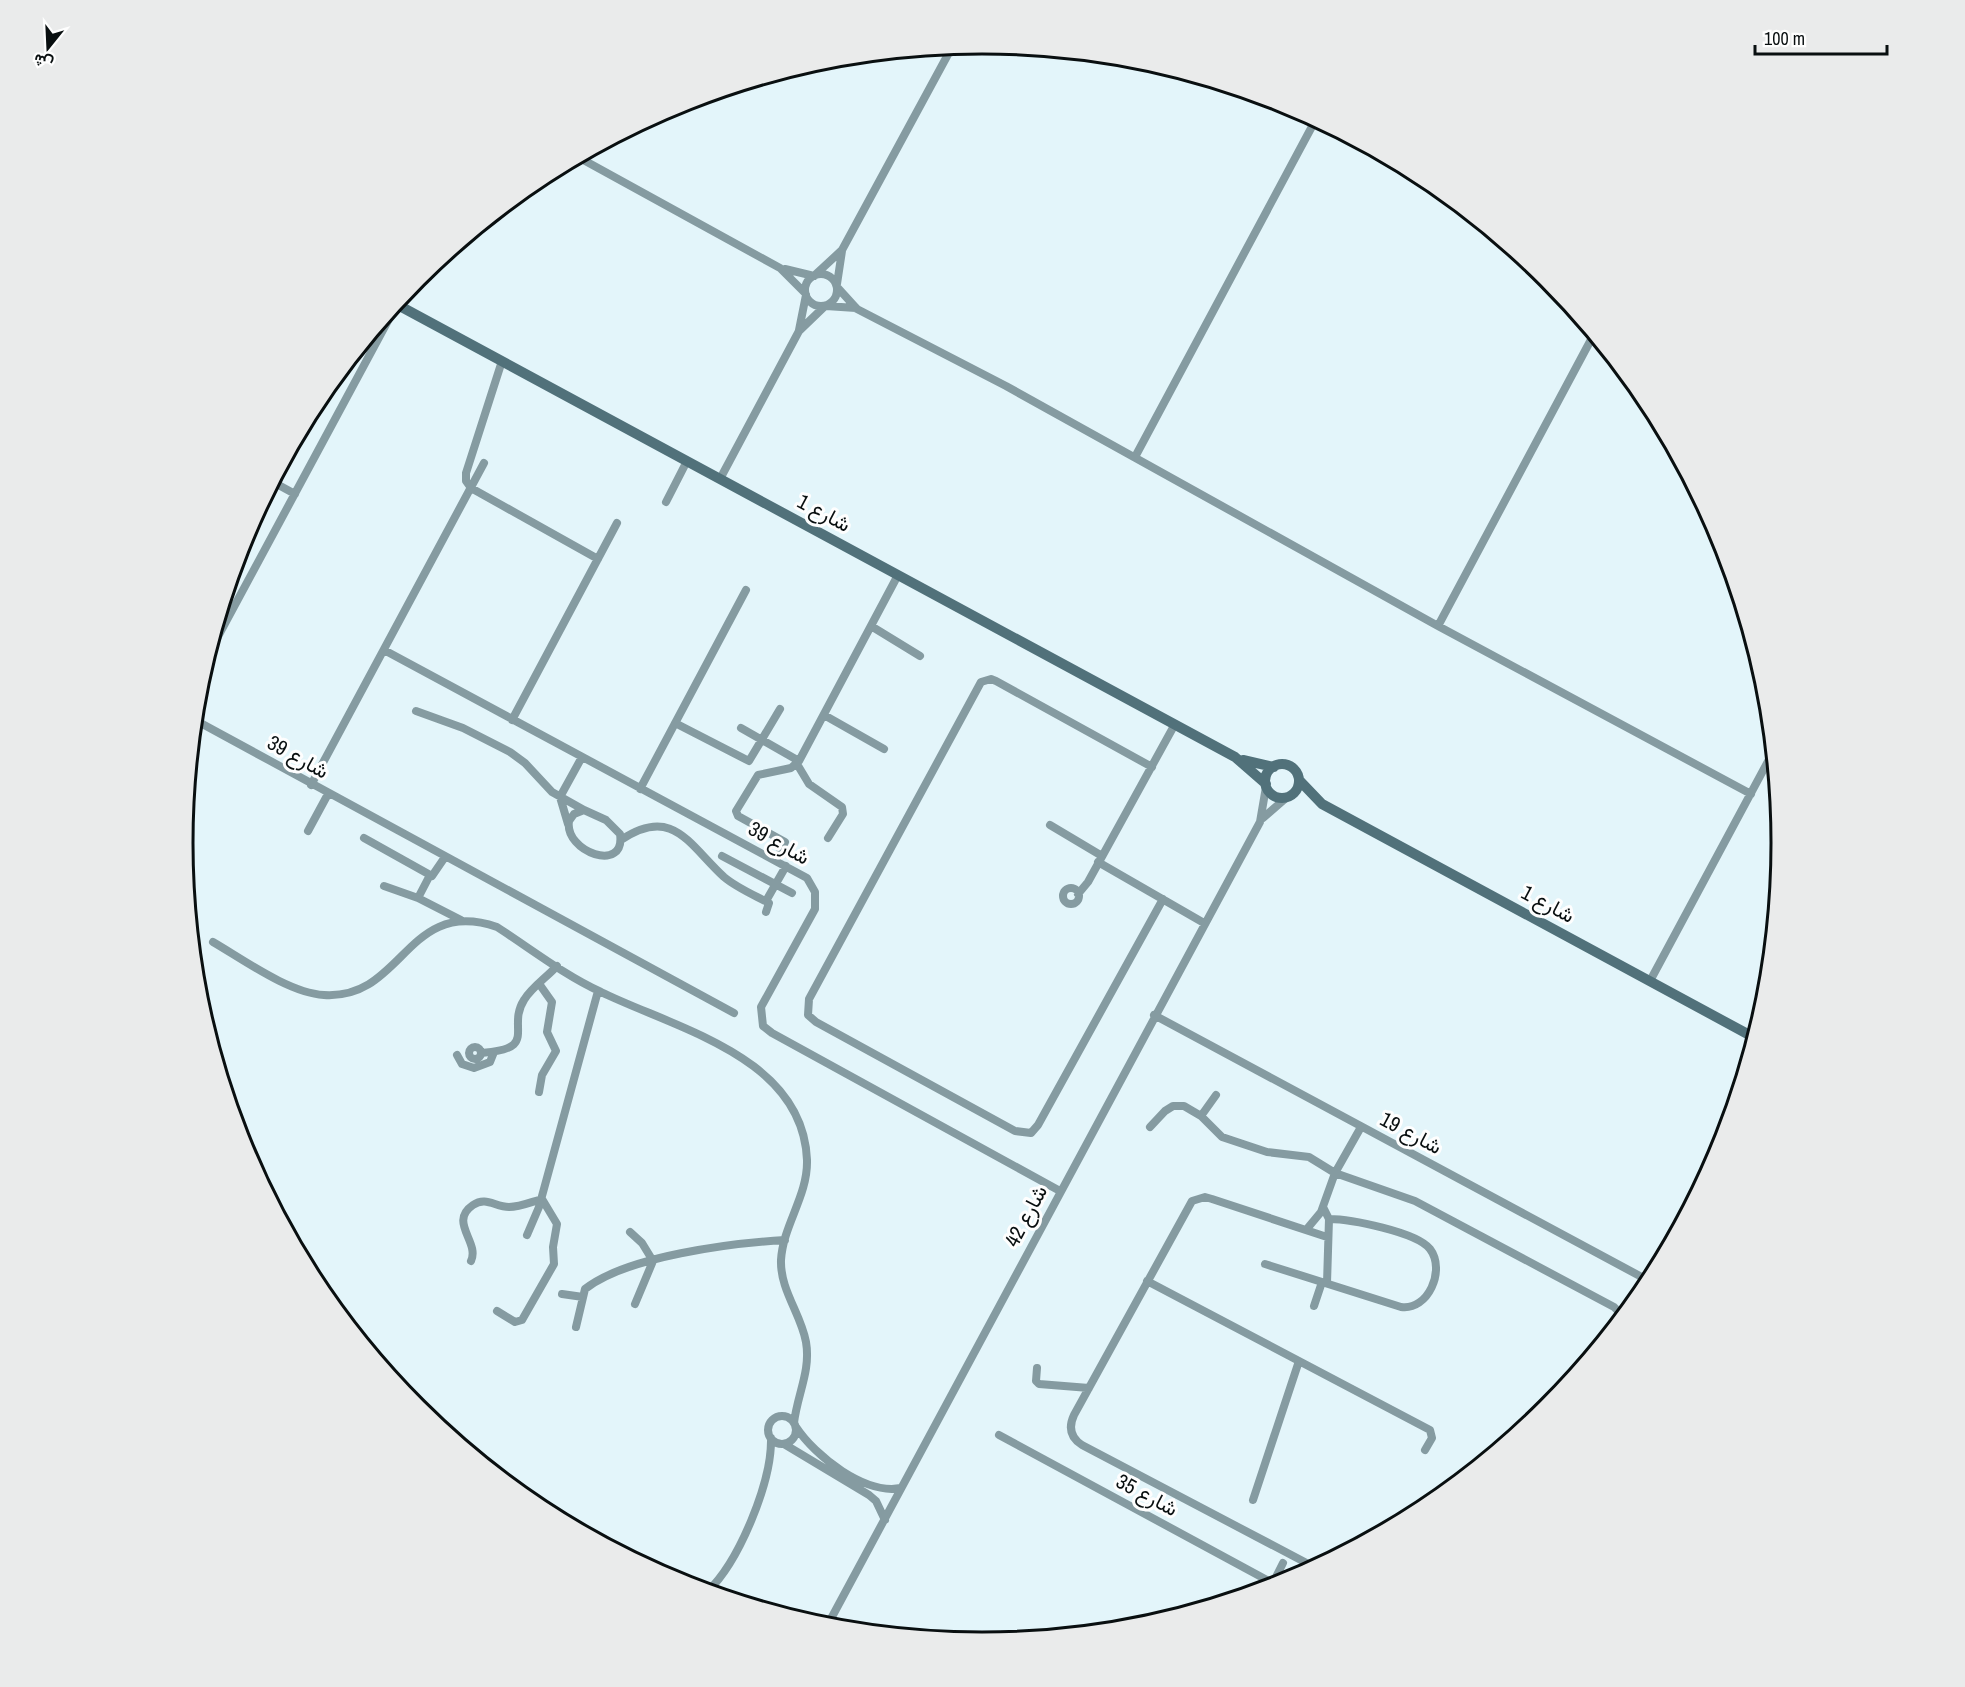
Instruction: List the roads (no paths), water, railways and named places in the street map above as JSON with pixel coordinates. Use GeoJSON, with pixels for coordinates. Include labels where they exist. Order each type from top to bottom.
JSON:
{"type":"FeatureCollection","features":[{"type":"Feature","properties":{"kind":"street"},"geometry":{"type":"LineString","coordinates":[[720,479],[799,331],[807,281],[842,250],[947,55]]}},
{"type":"Feature","properties":{"kind":"street"},"geometry":{"type":"LineString","coordinates":[[1135,457],[1312,126]]}},
{"type":"Feature","properties":{"kind":"street"},"geometry":{"type":"LineString","coordinates":[[586,161],[780,268],[814,276],[828,275],[857,309],[1135,457],[1437,626],[1751,794]]}},
{"type":"Feature","properties":{"kind":"street"},"geometry":{"type":"LineString","coordinates":[[799,331],[825,306],[836,299],[842,250]]}},
{"type":"Feature","properties":{"kind":"street"},"geometry":{"type":"LineString","coordinates":[[780,268],[815,305],[857,309]]}},
{"type":"Feature","properties":{"kind":"street","name":"شارع 1"},"geometry":{"type":"LineString","coordinates":[[403,308],[1235,756],[1274,767]]}},
{"type":"Feature","properties":{"kind":"street"},"geometry":{"type":"LineString","coordinates":[[224,625],[380,334]]}},
{"type":"Feature","properties":{"kind":"street"},"geometry":{"type":"LineString","coordinates":[[1437,626],[1590,341]]}},
{"type":"Feature","properties":{"kind":"street"},"geometry":{"type":"LineString","coordinates":[[502,361],[466,473],[466,481],[471,488],[598,559]]}},
{"type":"Feature","properties":{"kind":"street"},"geometry":{"type":"LineString","coordinates":[[666,502],[687,461]]}},
{"type":"Feature","properties":{"kind":"street"},"geometry":{"type":"LineString","coordinates":[[311,785],[484,463]]}},
{"type":"Feature","properties":{"kind":"street"},"geometry":{"type":"LineString","coordinates":[[279,485],[295,494]]}},
{"type":"Feature","properties":{"kind":"street"},"geometry":{"type":"LineString","coordinates":[[512,720],[617,523]]}},
{"type":"Feature","properties":{"kind":"street"},"geometry":{"type":"LineString","coordinates":[[776,861],[785,842],[738,816],[736,811],[758,775],[791,768],[798,763],[898,575]]}},
{"type":"Feature","properties":{"kind":"street"},"geometry":{"type":"LineString","coordinates":[[640,789],[746,590]]}},
{"type":"Feature","properties":{"kind":"street"},"geometry":{"type":"LineString","coordinates":[[871,626],[920,656]]}},
{"type":"Feature","properties":{"kind":"street","name":"شارع 39"},"geometry":{"type":"LineString","coordinates":[[384,650],[807,878],[812,885],[816,901],[815,909],[760,1008],[763,1026],[772,1034],[1060,1191]]}},
{"type":"Feature","properties":{"kind":"street"},"geometry":{"type":"LineString","coordinates":[[1152,767],[996,681],[991,679],[981,682],[809,999],[808,1015],[816,1022],[1015,1131],[1030,1133],[1038,1125],[1163,899]]}},
{"type":"Feature","properties":{"kind":"street"},"geometry":{"type":"LineString","coordinates":[[675,723],[747,761],[752,760],[780,709]]}},
{"type":"Feature","properties":{"kind":"street"},"geometry":{"type":"LineString","coordinates":[[416,711],[464,728],[510,752],[560,797],[606,820],[616,830],[621,840]]}},
{"type":"Feature","properties":{"kind":"street"},"geometry":{"type":"LineString","coordinates":[[824,715],[884,748]]}},
{"type":"Feature","properties":{"kind":"street","name":"شارع 39"},"geometry":{"type":"LineString","coordinates":[[202,724],[734,1013]]}},
{"type":"Feature","properties":{"kind":"street"},"geometry":{"type":"LineString","coordinates":[[1078,894],[1175,724]]}},
{"type":"Feature","properties":{"kind":"street"},"geometry":{"type":"LineString","coordinates":[[741,728],[798,763],[809,784],[843,811],[828,838]]}},
{"type":"Feature","properties":{"kind":"street","name":"شارع 1"},"geometry":{"type":"LineString","coordinates":[[1235,756],[1266,785]]}},
{"type":"Feature","properties":{"kind":"street"},"geometry":{"type":"LineString","coordinates":[[582,757],[560,797],[568,826],[578,843],[595,855],[604,856],[612,854],[621,840],[642,827],[664,826],[692,843],[730,881],[766,902],[770,906],[766,912]]}},
{"type":"Feature","properties":{"kind":"street"},"geometry":{"type":"LineString","coordinates":[[1650,981],[1767,763]]}},
{"type":"Feature","properties":{"kind":"street"},"geometry":{"type":"LineString","coordinates":[[1288,766],[1295,770],[1299,780],[1297,788],[1287,797],[1273,795],[1266,785],[1266,776],[1274,767],[1288,766]]}},
{"type":"Feature","properties":{"kind":"street","name":"شارع 1"},"geometry":{"type":"LineString","coordinates":[[1299,780],[1322,804]]}},
{"type":"Feature","properties":{"kind":"street","name":"شارع 42"},"geometry":{"type":"LineString","coordinates":[[1260,822],[1266,785]]}},
{"type":"Feature","properties":{"kind":"street"},"geometry":{"type":"LineString","coordinates":[[308,831],[328,794]]}},
{"type":"Feature","properties":{"kind":"street","name":"شارع 1"},"geometry":{"type":"LineString","coordinates":[[1287,797],[1322,804],[1748,1034]]}},
{"type":"Feature","properties":{"kind":"street","name":"شارع 42"},"geometry":{"type":"LineString","coordinates":[[831,1619],[1154,1015],[1260,822],[1287,797]]}},
{"type":"Feature","properties":{"kind":"street"},"geometry":{"type":"LineString","coordinates":[[568,826],[574,814],[584,810]]}},
{"type":"Feature","properties":{"kind":"street"},"geometry":{"type":"LineString","coordinates":[[1050,825],[1100,859],[1204,923]]}},
{"type":"Feature","properties":{"kind":"street"},"geometry":{"type":"LineString","coordinates":[[364,838],[430,875]]}},
{"type":"Feature","properties":{"kind":"street"},"geometry":{"type":"LineString","coordinates":[[722,856],[792,893]]}},
{"type":"Feature","properties":{"kind":"street"},"geometry":{"type":"LineString","coordinates":[[418,898],[430,875],[433,875],[444,857]]}},
{"type":"Feature","properties":{"kind":"street"},"geometry":{"type":"LineString","coordinates":[[766,902],[786,867]]}},
{"type":"Feature","properties":{"kind":"street"},"geometry":{"type":"LineString","coordinates":[[384,886],[418,898],[460,920]]}},
{"type":"Feature","properties":{"kind":"street"},"geometry":{"type":"LineString","coordinates":[[213,942],[303,991],[324,995],[346,994],[367,986],[384,974],[430,930],[460,920],[480,921],[497,927],[598,991],[748,1061],[782,1091],[801,1126],[807,1160],[802,1194],[785,1240],[781,1262],[783,1277],[802,1327],[807,1350],[806,1374],[798,1401],[792,1440],[782,1444],[770,1458]]}},
{"type":"Feature","properties":{"kind":"street"},"geometry":{"type":"LineString","coordinates":[[494,1052],[490,1062],[474,1068],[462,1064],[455,1055],[469,1054],[474,1047],[479,1048],[481,1053],[502,1051],[514,1043],[520,1030],[519,1016],[523,1001],[557,966]]}},
{"type":"Feature","properties":{"kind":"street"},"geometry":{"type":"LineString","coordinates":[[539,1092],[542,1075],[556,1051],[547,1032],[552,1002],[540,985]]}},
{"type":"Feature","properties":{"kind":"street"},"geometry":{"type":"LineString","coordinates":[[527,1235],[542,1199],[598,991]]}},
{"type":"Feature","properties":{"kind":"street","name":"شارع 19"},"geometry":{"type":"LineString","coordinates":[[1154,1015],[1642,1277]]}},
{"type":"Feature","properties":{"kind":"street"},"geometry":{"type":"LineString","coordinates":[[1201,1116],[1216,1095]]}},
{"type":"Feature","properties":{"kind":"street"},"geometry":{"type":"LineString","coordinates":[[1150,1127],[1157,1117],[1176,1106],[1184,1106],[1201,1116],[1222,1137],[1268,1152],[1309,1157],[1335,1173],[1415,1201],[1618,1311]]}},
{"type":"Feature","properties":{"kind":"street"},"geometry":{"type":"LineString","coordinates":[[1306,1230],[1323,1207],[1335,1173],[1361,1127]]}},
{"type":"Feature","properties":{"kind":"street"},"geometry":{"type":"LineString","coordinates":[[1304,1564],[1285,1558],[1076,1441],[1072,1436],[1071,1422],[1187,1206],[1198,1198],[1212,1199],[1327,1237]]}},
{"type":"Feature","properties":{"kind":"street"},"geometry":{"type":"LineString","coordinates":[[471,1261],[473,1250],[463,1230],[463,1222],[469,1208],[481,1201],[507,1207],[542,1199]]}},
{"type":"Feature","properties":{"kind":"street"},"geometry":{"type":"LineString","coordinates":[[497,1311],[515,1322],[520,1322],[553,1268],[557,1224],[542,1199]]}},
{"type":"Feature","properties":{"kind":"street"},"geometry":{"type":"LineString","coordinates":[[1314,1306],[1324,1283],[1329,1219],[1323,1207]]}},
{"type":"Feature","properties":{"kind":"street"},"geometry":{"type":"LineString","coordinates":[[1265,1263],[1408,1308],[1426,1298],[1436,1267],[1430,1249],[1419,1240],[1356,1221],[1329,1219]]}},
{"type":"Feature","properties":{"kind":"street"},"geometry":{"type":"LineString","coordinates":[[630,1232],[642,1243],[653,1261]]}},
{"type":"Feature","properties":{"kind":"street"},"geometry":{"type":"LineString","coordinates":[[576,1327],[582,1297],[587,1287],[604,1278],[653,1261],[718,1245],[785,1240]]}},
{"type":"Feature","properties":{"kind":"street"},"geometry":{"type":"LineString","coordinates":[[635,1304],[653,1261]]}},
{"type":"Feature","properties":{"kind":"street"},"geometry":{"type":"LineString","coordinates":[[1147,1281],[1430,1430],[1432,1438],[1425,1450]]}},
{"type":"Feature","properties":{"kind":"street"},"geometry":{"type":"LineString","coordinates":[[562,1294],[582,1297]]}},
{"type":"Feature","properties":{"kind":"street"},"geometry":{"type":"LineString","coordinates":[[1253,1500],[1299,1360]]}},
{"type":"Feature","properties":{"kind":"street"},"geometry":{"type":"LineString","coordinates":[[1037,1368],[1036,1380],[1039,1384],[1089,1388]]}},
{"type":"Feature","properties":{"kind":"street"},"geometry":{"type":"LineString","coordinates":[[713,1585],[731,1564],[741,1545],[770,1458],[771,1438],[768,1430],[771,1421],[784,1416],[798,1401]]}},
{"type":"Feature","properties":{"kind":"street"},"geometry":{"type":"LineString","coordinates":[[784,1416],[795,1425],[808,1444],[831,1463],[873,1487],[891,1490],[901,1488]]}},
{"type":"Feature","properties":{"kind":"street","name":"شارع 35"},"geometry":{"type":"LineString","coordinates":[[999,1435],[1267,1580]]}},
{"type":"Feature","properties":{"kind":"street"},"geometry":{"type":"LineString","coordinates":[[771,1438],[869,1494],[882,1510],[885,1520]]}},
{"type":"Feature","properties":{"kind":"street"},"geometry":{"type":"LineString","coordinates":[[1278,1575],[1285,1558]]}}]}
